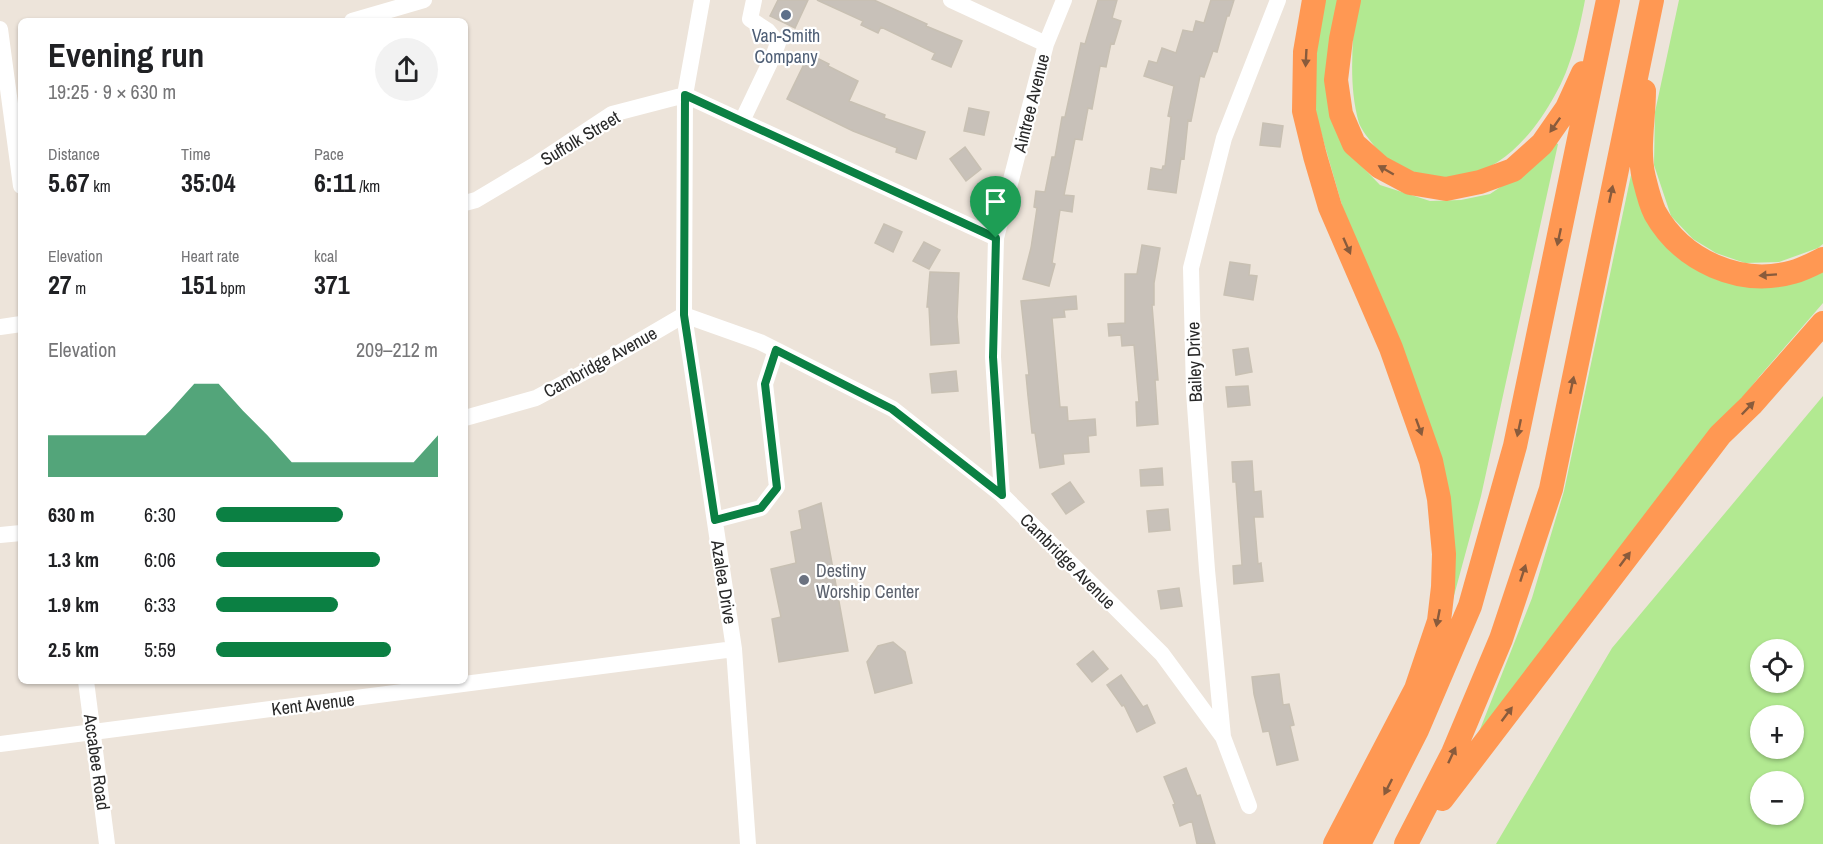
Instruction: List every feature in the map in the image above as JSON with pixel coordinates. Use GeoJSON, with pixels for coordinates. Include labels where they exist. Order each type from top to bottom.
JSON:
{"type":"FeatureCollection","features":[{"type":"Feature","properties":{"kind":"highway"},"geometry":{"type":"LineString","coordinates":[[1314,0],[1305,52],[1304,111],[1330,207],[1391,348],[1431,461],[1439,499],[1444,554],[1439,621],[1416,689],[1335,844]]}},
{"type":"Feature","properties":{"kind":"highway"},"geometry":{"type":"LineString","coordinates":[[1349,0],[1336,80],[1341,114],[1354,144],[1380,167],[1410,183],[1446,189],[1480,182],[1513,170],[1542,144],[1567,108],[1600,36]]}},
{"type":"Feature","properties":{"kind":"highway"},"geometry":{"type":"LineString","coordinates":[[1359,844],[1417,730],[1470,606],[1515,446],[1608,0]]}},
{"type":"Feature","properties":{"kind":"highway"},"geometry":{"type":"LineString","coordinates":[[1407,844],[1453,753],[1501,639],[1551,489],[1652,0]]}},
{"type":"Feature","properties":{"kind":"highway"},"geometry":{"type":"LineString","coordinates":[[1646,27],[1641,155],[1643,176],[1655,213],[1668,231],[1678,244],[1718,269],[1742,274],[1756,276],[1792,272],[1823,259]]}},
{"type":"Feature","properties":{"kind":"highway"},"geometry":{"type":"LineString","coordinates":[[1407,844],[1720,435],[1751,405],[1823,323]]}},
{"type":"Feature","properties":{"kind":"street"},"geometry":{"type":"LineString","coordinates":[[362,18],[424,0]]}},
{"type":"Feature","properties":{"kind":"street","name":"Azalea Drive"},"geometry":{"type":"LineString","coordinates":[[702,0],[685,95],[684,315],[734,650],[748,844]]}},
{"type":"Feature","properties":{"kind":"street"},"geometry":{"type":"LineString","coordinates":[[742,121],[778,43],[768,30],[750,19],[754,0]]}},
{"type":"Feature","properties":{"kind":"street"},"geometry":{"type":"LineString","coordinates":[[951,0],[1046,44]]}},
{"type":"Feature","properties":{"kind":"street","name":"Aintree Avenue"},"geometry":{"type":"LineString","coordinates":[[1002,495],[993,357],[996,238],[1046,44],[1064,0]]}},
{"type":"Feature","properties":{"kind":"street","name":"Bailey Drive"},"geometry":{"type":"LineString","coordinates":[[1223,737],[1207,570],[1194,392],[1191,268],[1224,138],[1278,0]]}},
{"type":"Feature","properties":{"kind":"street"},"geometry":{"type":"LineString","coordinates":[[0,29],[18,166]]}},
{"type":"Feature","properties":{"kind":"street"},"geometry":{"type":"LineString","coordinates":[[685,95],[996,238]]}},
{"type":"Feature","properties":{"kind":"street","name":"Suffolk Street"},"geometry":{"type":"LineString","coordinates":[[468,202],[485,195],[612,114],[685,95]]}},
{"type":"Feature","properties":{"kind":"street","name":"Cambridge Avenue"},"geometry":{"type":"LineString","coordinates":[[468,417],[536,398],[684,315],[760,342],[892,409],[1002,495],[1162,654],[1223,737],[1249,806]]}},
{"type":"Feature","properties":{"kind":"street"},"geometry":{"type":"LineString","coordinates":[[0,327],[18,324]]}},
{"type":"Feature","properties":{"kind":"street"},"geometry":{"type":"LineString","coordinates":[[715,520],[761,508],[777,488],[765,384],[776,350]]}},
{"type":"Feature","properties":{"kind":"street"},"geometry":{"type":"LineString","coordinates":[[0,535],[18,532]]}},
{"type":"Feature","properties":{"kind":"street","name":"Kent Avenue"},"geometry":{"type":"LineString","coordinates":[[0,744],[734,650]]}},
{"type":"Feature","properties":{"kind":"street","name":"Accabee Road"},"geometry":{"type":"LineString","coordinates":[[86,684],[107,844]]}},
{"type":"Feature","properties":{"kind":"green space"},"geometry":{"type":"Polygon","coordinates":[[[1324,0],[1337,0],[1352,156],[1380,185],[1430,201],[1461,200],[1490,194],[1520,174],[1550,140],[1558,144],[1481,496],[1449,614],[1453,571],[1316,115],[1314,71],[1324,0]]]}},
{"type":"Feature","properties":{"kind":"green space"},"geometry":{"type":"Polygon","coordinates":[[[1357,0],[1585,0],[1566,73],[1547,109],[1528,135],[1492,166],[1463,177],[1441,180],[1419,178],[1393,164],[1379,152],[1359,123],[1352,80],[1353,35],[1357,0]]]}},
{"type":"Feature","properties":{"kind":"green space"},"geometry":{"type":"Polygon","coordinates":[[[1679,0],[1823,0],[1823,244],[1818,248],[1779,262],[1745,263],[1716,253],[1693,239],[1671,216],[1654,165],[1655,112],[1679,0]]]}},
{"type":"Feature","properties":{"kind":"green space"},"geometry":{"type":"Polygon","coordinates":[[[1634,161],[1695,267],[1823,270],[1823,303],[1759,377],[1707,443],[1471,752],[1532,598],[1564,491],[1634,161]]]}},
{"type":"Feature","properties":{"kind":"green space"},"geometry":{"type":"Polygon","coordinates":[[[1823,396],[1823,844],[1496,844],[1612,648],[1823,396]]]}},
{"type":"Feature","properties":{"kind":"building","name":"Van-Smith Company"},"geometry":{"type":"Polygon","coordinates":[[[778,0],[808,0],[795,28],[770,16],[778,0]]]}},
{"type":"Feature","properties":{"kind":"building"},"geometry":{"type":"Polygon","coordinates":[[[817,0],[874,0],[962,41],[951,67],[932,59],[935,53],[881,27],[878,33],[861,25],[863,21],[817,0]]]}},
{"type":"Feature","properties":{"kind":"building"},"geometry":{"type":"Polygon","coordinates":[[[1098,0],[1117,0],[1112,18],[1121,21],[1114,44],[1111,43],[1106,67],[1100,66],[1092,109],[1088,108],[1082,140],[1075,139],[1064,195],[1074,196],[1072,212],[1060,210],[1052,263],[1055,264],[1049,286],[1023,279],[1031,248],[1037,208],[1034,207],[1036,191],[1045,192],[1052,157],[1055,157],[1062,117],[1065,117],[1081,43],[1085,44],[1098,0]]]}},
{"type":"Feature","properties":{"kind":"building"},"geometry":{"type":"Polygon","coordinates":[[[1211,0],[1234,0],[1217,52],[1213,51],[1204,77],[1200,76],[1191,121],[1188,120],[1184,159],[1181,158],[1176,193],[1148,189],[1151,168],[1162,170],[1165,166],[1171,117],[1168,116],[1174,86],[1144,76],[1149,61],[1157,63],[1162,48],[1176,53],[1183,30],[1193,32],[1196,21],[1204,23],[1211,0]]]}},
{"type":"Feature","properties":{"kind":"building"},"geometry":{"type":"Polygon","coordinates":[[[809,54],[858,81],[849,101],[885,115],[884,118],[925,132],[916,159],[896,152],[897,148],[853,131],[787,99],[809,54]]]}},
{"type":"Feature","properties":{"kind":"building"},"geometry":{"type":"Polygon","coordinates":[[[969,108],[989,112],[984,135],[964,131],[969,108]]]}},
{"type":"Feature","properties":{"kind":"building"},"geometry":{"type":"Polygon","coordinates":[[[1263,123],[1283,126],[1280,147],[1260,145],[1263,123]]]}},
{"type":"Feature","properties":{"kind":"building"},"geometry":{"type":"Polygon","coordinates":[[[965,147],[981,169],[966,181],[950,159],[965,147]]]}},
{"type":"Feature","properties":{"kind":"building"},"geometry":{"type":"Polygon","coordinates":[[[884,224],[902,232],[893,252],[875,243],[884,224]]]}},
{"type":"Feature","properties":{"kind":"building"},"geometry":{"type":"Polygon","coordinates":[[[924,242],[940,250],[929,269],[913,261],[924,242]]]}},
{"type":"Feature","properties":{"kind":"building"},"geometry":{"type":"Polygon","coordinates":[[[1142,245],[1160,248],[1154,283],[1154,305],[1152,305],[1158,380],[1155,380],[1158,424],[1137,426],[1136,402],[1139,402],[1134,345],[1122,346],[1121,335],[1109,336],[1108,324],[1125,323],[1125,274],[1137,274],[1142,245]]]}},
{"type":"Feature","properties":{"kind":"building"},"geometry":{"type":"Polygon","coordinates":[[[1230,262],[1250,265],[1249,275],[1257,276],[1253,300],[1224,295],[1230,262]]]}},
{"type":"Feature","properties":{"kind":"building"},"geometry":{"type":"Polygon","coordinates":[[[930,272],[959,273],[957,317],[959,343],[931,345],[929,307],[927,307],[930,272]]]}},
{"type":"Feature","properties":{"kind":"building"},"geometry":{"type":"Polygon","coordinates":[[[1076,296],[1077,309],[1064,310],[1065,317],[1052,318],[1060,407],[1067,407],[1068,421],[1095,419],[1096,435],[1088,436],[1089,452],[1063,454],[1064,464],[1040,468],[1035,433],[1032,433],[1026,375],[1029,375],[1021,301],[1076,296]]]}},
{"type":"Feature","properties":{"kind":"building"},"geometry":{"type":"Polygon","coordinates":[[[1248,348],[1252,372],[1236,375],[1233,350],[1248,348]]]}},
{"type":"Feature","properties":{"kind":"building"},"geometry":{"type":"Polygon","coordinates":[[[956,371],[958,391],[932,393],[930,374],[956,371]]]}},
{"type":"Feature","properties":{"kind":"building"},"geometry":{"type":"Polygon","coordinates":[[[1248,386],[1250,405],[1228,407],[1226,387],[1248,386]]]}},
{"type":"Feature","properties":{"kind":"building"},"geometry":{"type":"Polygon","coordinates":[[[1252,461],[1254,492],[1261,491],[1263,517],[1254,517],[1258,564],[1261,563],[1263,581],[1234,584],[1233,566],[1242,565],[1236,482],[1233,482],[1232,462],[1252,461]]]}},
{"type":"Feature","properties":{"kind":"building"},"geometry":{"type":"Polygon","coordinates":[[[1162,468],[1163,485],[1141,486],[1140,470],[1162,468]]]}},
{"type":"Feature","properties":{"kind":"building"},"geometry":{"type":"Polygon","coordinates":[[[1070,482],[1084,502],[1066,514],[1052,494],[1070,482]]]}},
{"type":"Feature","properties":{"kind":"building","name":"Destiny Worship Center"},"geometry":{"type":"Polygon","coordinates":[[[821,503],[848,651],[779,662],[772,619],[781,617],[771,569],[796,563],[791,532],[802,529],[799,511],[821,503]]]}},
{"type":"Feature","properties":{"kind":"building"},"geometry":{"type":"Polygon","coordinates":[[[1168,509],[1170,530],[1149,532],[1147,511],[1168,509]]]}},
{"type":"Feature","properties":{"kind":"building"},"geometry":{"type":"Polygon","coordinates":[[[1179,588],[1182,606],[1161,609],[1158,591],[1179,588]]]}},
{"type":"Feature","properties":{"kind":"building"},"geometry":{"type":"Polygon","coordinates":[[[893,642],[905,652],[912,683],[875,693],[867,662],[878,646],[893,642]]]}},
{"type":"Feature","properties":{"kind":"building"},"geometry":{"type":"Polygon","coordinates":[[[1093,651],[1108,669],[1092,682],[1077,664],[1093,651]]]}},
{"type":"Feature","properties":{"kind":"building"},"geometry":{"type":"Polygon","coordinates":[[[1279,674],[1283,705],[1289,704],[1294,725],[1290,726],[1298,760],[1277,765],[1269,731],[1263,732],[1252,677],[1279,674]]]}},
{"type":"Feature","properties":{"kind":"building"},"geometry":{"type":"Polygon","coordinates":[[[1121,675],[1143,707],[1147,705],[1155,723],[1137,732],[1124,705],[1122,706],[1107,685],[1121,675]]]}},
{"type":"Feature","properties":{"kind":"building"},"geometry":{"type":"Polygon","coordinates":[[[1186,768],[1197,796],[1200,795],[1215,844],[1197,844],[1192,821],[1180,826],[1173,805],[1175,804],[1164,777],[1186,768]]]}},
{"type":"Feature","properties":{"kind":"place","name":"Van-Smith Company"},"geometry":{"type":"Point","coordinates":[786,15]}},
{"type":"Feature","properties":{"kind":"place","name":"Destiny Worship Center"},"geometry":{"type":"Point","coordinates":[804,580]}},
{"type":"Feature","properties":{"kind":"route"},"geometry":{"type":"LineString","coordinates":[[685,95],[996,238],[993,357],[1002,495],[892,409],[776,350],[765,384],[777,488],[761,508],[715,520],[684,315],[685,95]]}}]}
